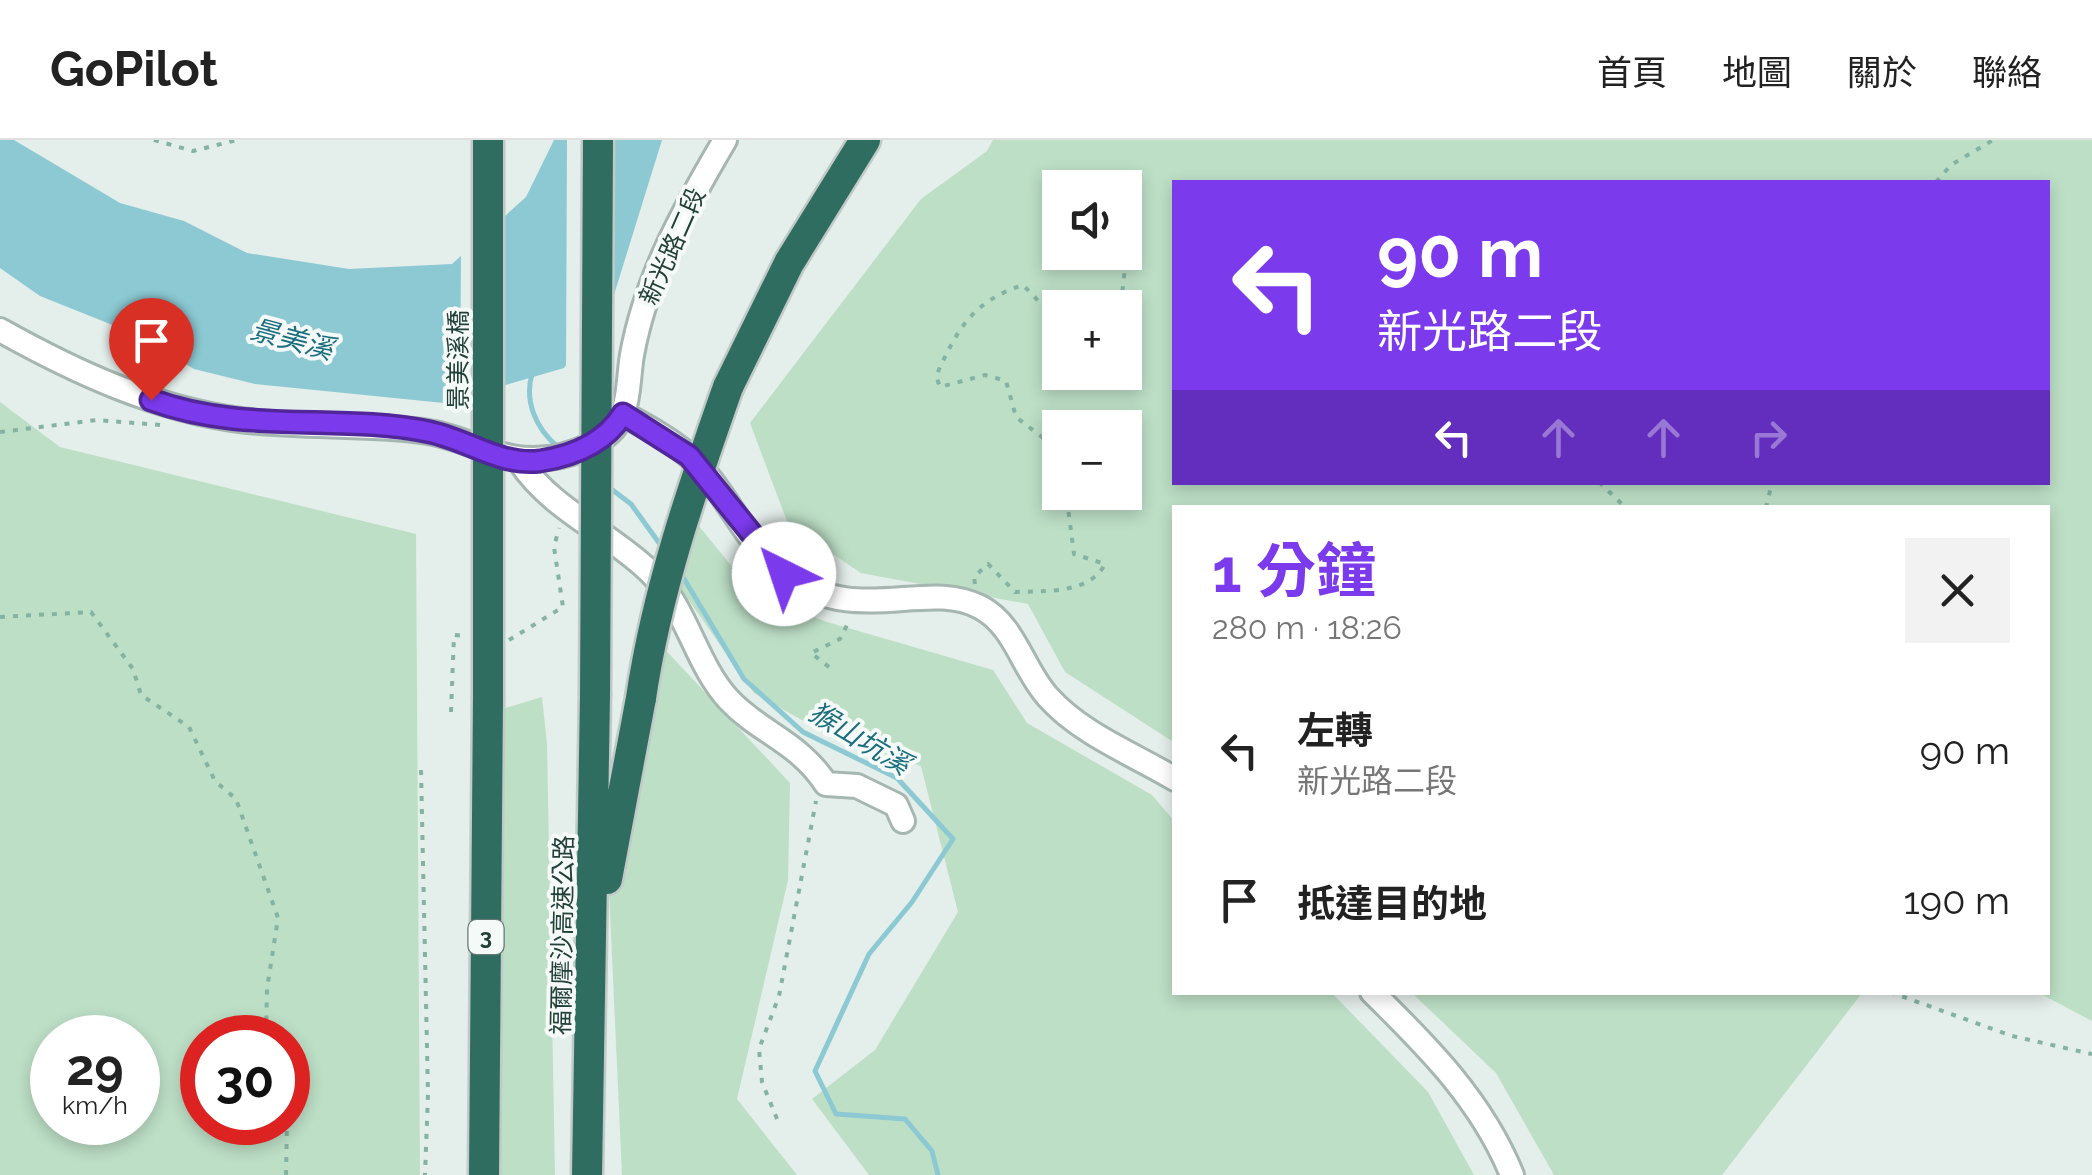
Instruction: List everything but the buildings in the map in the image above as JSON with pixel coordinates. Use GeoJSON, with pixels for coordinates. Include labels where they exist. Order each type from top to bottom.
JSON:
{"type":"FeatureCollection","features":[{"type":"Feature","properties":{"kind":"highway","name":"景美溪橋"},"geometry":{"type":"LineString","coordinates":[[484,1175],[488,140]]}},
{"type":"Feature","properties":{"kind":"highway","name":"福爾摩沙高速公路"},"geometry":{"type":"LineString","coordinates":[[587,1175],[598,140]]}},
{"type":"Feature","properties":{"kind":"highway"},"geometry":{"type":"LineString","coordinates":[[592,960],[657,607],[675,541],[728,387],[789,263],[865,140]]}},
{"type":"Feature","properties":{"kind":"street","name":"新光路二段"},"geometry":{"type":"LineString","coordinates":[[618,421],[636,332],[650,288],[682,216],[725,140]]}},
{"type":"Feature","properties":{"kind":"street"},"geometry":{"type":"LineString","coordinates":[[0,330],[59,362],[170,406],[240,420],[432,432],[530,461],[582,451],[618,421],[689,456],[784,574],[816,591],[860,602],[947,598],[980,607],[1012,638],[1049,699],[1072,718],[1172,777]]}},
{"type":"Feature","properties":{"kind":"street"},"geometry":{"type":"LineString","coordinates":[[530,461],[535,484],[653,574],[684,616],[730,702],[810,760],[826,784],[857,786],[896,805],[903,821]]}},
{"type":"Feature","properties":{"kind":"street"},"geometry":{"type":"LineString","coordinates":[[1375,995],[1445,1064],[1501,1148],[1512,1175]]}},
{"type":"Feature","properties":{"kind":"path"},"geometry":{"type":"LineString","coordinates":[[154,140],[193,150],[237,140]]}},
{"type":"Feature","properties":{"kind":"path"},"geometry":{"type":"LineString","coordinates":[[1938,180],[1951,165],[1992,140]]}},
{"type":"Feature","properties":{"kind":"path"},"geometry":{"type":"LineString","coordinates":[[1042,305],[1024,286],[989,296],[953,339],[936,376],[940,387],[985,375],[1006,381],[1016,417],[1042,437]]}},
{"type":"Feature","properties":{"kind":"path"},"geometry":{"type":"LineString","coordinates":[[0,432],[97,420],[164,425]]}},
{"type":"Feature","properties":{"kind":"path"},"geometry":{"type":"LineString","coordinates":[[1602,485],[1623,505]]}},
{"type":"Feature","properties":{"kind":"path"},"geometry":{"type":"LineString","coordinates":[[980,607],[974,577],[988,564],[1016,592],[1089,583],[1100,573],[1105,564],[1074,554],[1068,510]]}},
{"type":"Feature","properties":{"kind":"path"},"geometry":{"type":"LineString","coordinates":[[830,667],[811,652],[840,639],[860,602]]}},
{"type":"Feature","properties":{"kind":"path"},"geometry":{"type":"LineString","coordinates":[[0,618],[72,610],[91,612],[133,669],[141,695],[189,727],[215,780],[236,799],[278,918],[266,1015]]}},
{"type":"Feature","properties":{"kind":"path"},"geometry":{"type":"LineString","coordinates":[[421,770],[428,1094],[425,1175]]}},
{"type":"Feature","properties":{"kind":"path"},"geometry":{"type":"LineString","coordinates":[[777,1119],[762,1082],[758,1048],[779,996],[816,801],[826,784]]}},
{"type":"Feature","properties":{"kind":"path"},"geometry":{"type":"LineString","coordinates":[[1898,995],[2012,1036],[2092,1054]]}},
{"type":"Feature","properties":{"kind":"path"},"geometry":{"type":"LineString","coordinates":[[286,1175],[287,1145]]}},
{"type":"Feature","properties":{"kind":"green space"},"geometry":{"type":"Polygon","coordinates":[[[993,140],[2092,140],[2092,1021],[2043,995],[2050,995],[2050,505],[1172,505],[1172,741],[1065,672],[1028,604],[861,573],[788,524],[750,423],[921,199],[987,151],[993,140]]]}},
{"type":"Feature","properties":{"kind":"green space"},"geometry":{"type":"Polygon","coordinates":[[[0,402],[60,447],[416,534],[420,1175],[0,1175],[0,402]]]}},
{"type":"Feature","properties":{"kind":"green space"},"geometry":{"type":"Polygon","coordinates":[[[685,509],[752,591],[824,621],[993,670],[1027,723],[1152,795],[1172,818],[1172,995],[1334,995],[1428,1092],[1474,1175],[869,1175],[812,1099],[875,1050],[958,912],[921,766],[830,736],[754,693],[662,562],[685,509]]]}},
{"type":"Feature","properties":{"kind":"green space"},"geometry":{"type":"Polygon","coordinates":[[[644,627],[790,783],[788,880],[737,1099],[797,1175],[622,1175],[609,890],[644,627]]]}},
{"type":"Feature","properties":{"kind":"green space"},"geometry":{"type":"Polygon","coordinates":[[[542,697],[547,744],[555,1175],[497,1175],[502,709],[542,697]]]}},
{"type":"Feature","properties":{"kind":"green space"},"geometry":{"type":"Polygon","coordinates":[[[1414,995],[1860,995],[1722,1175],[1554,1175],[1496,1073],[1414,995]]]}},
{"type":"Feature","properties":{"kind":"water","name":"景美溪"},"geometry":{"type":"Polygon","coordinates":[[[0,140],[14,140],[120,203],[184,221],[247,253],[349,269],[452,264],[526,197],[554,140],[662,140],[613,298],[564,368],[444,403],[255,384],[194,369],[140,336],[40,296],[0,268],[0,140]]]}},
{"type":"Feature","properties":{"kind":"pier"},"geometry":{"type":"Polygon","coordinates":[[[567,140],[609,140],[608,314],[566,372],[567,140]]]}},
{"type":"Feature","properties":{"kind":"pier"},"geometry":{"type":"Polygon","coordinates":[[[504,210],[504,390],[460,403],[461,249],[504,210]]]}},
{"type":"Feature","properties":{"kind":"waterway","name":"猴山坑溪"},"geometry":{"type":"LineString","coordinates":[[532,374],[534,414],[558,447]]}},
{"type":"Feature","properties":{"kind":"waterway","name":"猴山坑溪"},"geometry":{"type":"LineString","coordinates":[[606,485],[631,504],[662,547]]}},
{"type":"Feature","properties":{"kind":"waterway","name":"猴山坑溪"},"geometry":{"type":"LineString","coordinates":[[680,572],[744,679],[803,732],[897,778],[953,839],[912,902],[869,954],[815,1071],[836,1114],[905,1119],[932,1151],[938,1175]]}},
{"type":"Feature","properties":{"kind":"route"},"geometry":{"type":"LineString","coordinates":[[151,400],[240,420],[432,432],[520,462],[582,451],[614,428],[623,414],[689,456],[784,574]]}}]}
